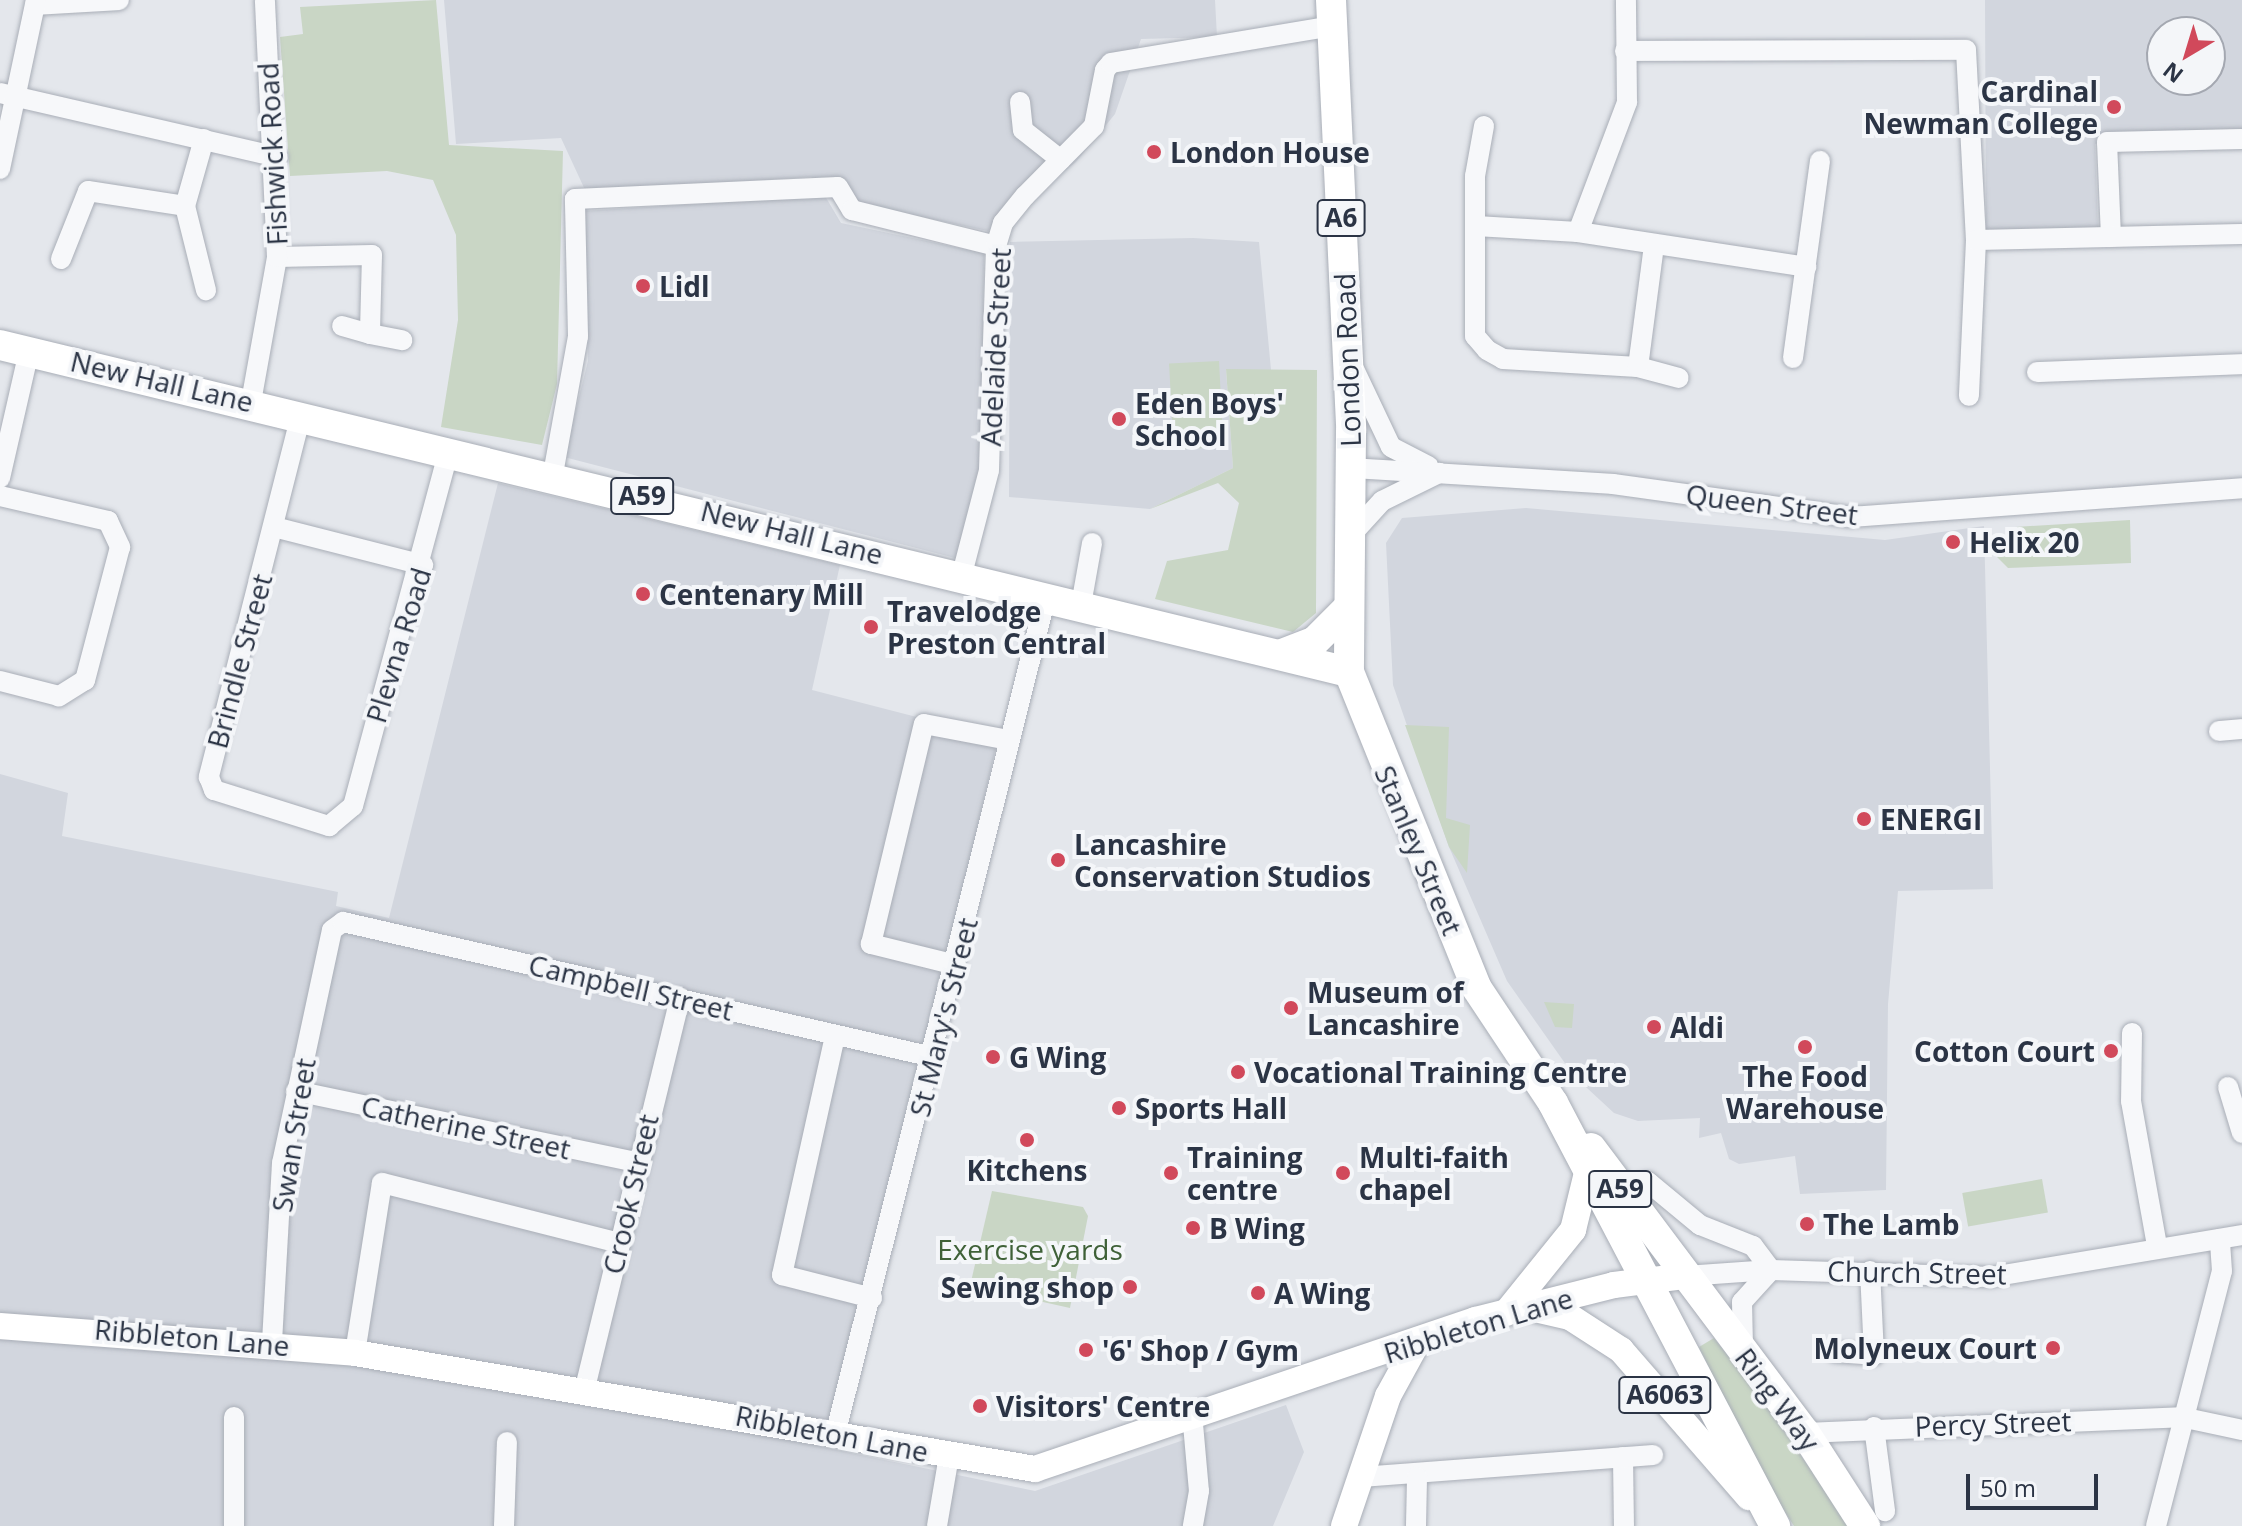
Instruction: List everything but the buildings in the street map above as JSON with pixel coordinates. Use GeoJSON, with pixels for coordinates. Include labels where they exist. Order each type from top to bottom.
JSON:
{"type":"FeatureCollection","features":[{"type":"Feature","properties":{"kind":"highway","name":"London Road"},"geometry":{"type":"LineString","coordinates":[[1331,13],[1351,468],[1349,672]]}},
{"type":"Feature","properties":{"kind":"highway","name":"New Hall Lane"},"geometry":{"type":"LineString","coordinates":[[15,348],[553,474],[1349,672]]}},
{"type":"Feature","properties":{"kind":"highway"},"geometry":{"type":"LineString","coordinates":[[1282,654],[1314,642],[1349,607]]}},
{"type":"Feature","properties":{"kind":"highway","name":"Stanley Street"},"geometry":{"type":"LineString","coordinates":[[1349,672],[1476,987],[1553,1103],[1685,1276]]}},
{"type":"Feature","properties":{"kind":"highway","name":"Stanley Street"},"geometry":{"type":"LineString","coordinates":[[1553,1103],[1640,1279]]}},
{"type":"Feature","properties":{"kind":"highway","name":"Ring Way"},"geometry":{"type":"LineString","coordinates":[[1685,1276],[1875,1519]]}},
{"type":"Feature","properties":{"kind":"highway","name":"Ring Way"},"geometry":{"type":"LineString","coordinates":[[1640,1279],[1773,1526]]}},
{"type":"Feature","properties":{"kind":"main road"},"geometry":{"type":"LineString","coordinates":[[1516,1310],[1573,1230],[1587,1173]]}},
{"type":"Feature","properties":{"kind":"main road","name":"Ribbleton Lane"},"geometry":{"type":"LineString","coordinates":[[0,1326],[272,1342],[355,1353],[1035,1469],[1192,1413],[1516,1310],[1640,1279],[1685,1276]]}},
{"type":"Feature","properties":{"kind":"main road","name":"A6063"},"geometry":{"type":"LineString","coordinates":[[1516,1310],[1570,1317],[1621,1350],[1703,1435],[1773,1526]]}},
{"type":"Feature","properties":{"kind":"main road"},"geometry":{"type":"LineString","coordinates":[[1344,1526],[1388,1396],[1417,1343]]}},
{"type":"Feature","properties":{"kind":"main road"},"geometry":{"type":"LineString","coordinates":[[1350,1364],[1375,1374],[1388,1396]]}},
{"type":"Feature","properties":{"kind":"street"},"geometry":{"type":"LineString","coordinates":[[0,169],[8,94],[36,2],[119,0]]}},
{"type":"Feature","properties":{"kind":"street","name":"Fishwick Road"},"geometry":{"type":"LineString","coordinates":[[251,402],[277,257],[278,157],[265,0]]}},
{"type":"Feature","properties":{"kind":"street"},"geometry":{"type":"LineString","coordinates":[[1578,232],[1627,102],[1626,0]]}},
{"type":"Feature","properties":{"kind":"street","name":"Adelaide Street"},"geometry":{"type":"LineString","coordinates":[[962,574],[989,470],[996,246],[1003,223],[1094,126],[1100,79],[1111,63],[1331,13]]}},
{"type":"Feature","properties":{"kind":"street"},"geometry":{"type":"LineString","coordinates":[[1625,51],[1966,50],[1976,240],[1969,396]]}},
{"type":"Feature","properties":{"kind":"street"},"geometry":{"type":"LineString","coordinates":[[8,94],[278,157]]}},
{"type":"Feature","properties":{"kind":"street"},"geometry":{"type":"LineString","coordinates":[[1020,102],[1023,130],[1061,160]]}},
{"type":"Feature","properties":{"kind":"street"},"geometry":{"type":"LineString","coordinates":[[1484,126],[1476,226],[1475,336],[1487,350],[1503,359],[1638,367],[1679,378]]}},
{"type":"Feature","properties":{"kind":"street"},"geometry":{"type":"LineString","coordinates":[[204,139],[185,206],[206,290]]}},
{"type":"Feature","properties":{"kind":"street"},"geometry":{"type":"LineString","coordinates":[[2111,237],[2107,142],[2242,139]]}},
{"type":"Feature","properties":{"kind":"street"},"geometry":{"type":"LineString","coordinates":[[1793,358],[1820,161]]}},
{"type":"Feature","properties":{"kind":"street"},"geometry":{"type":"LineString","coordinates":[[553,474],[578,336],[575,199],[838,187],[852,210],[996,246]]}},
{"type":"Feature","properties":{"kind":"street"},"geometry":{"type":"LineString","coordinates":[[61,259],[88,191],[185,206]]}},
{"type":"Feature","properties":{"kind":"street"},"geometry":{"type":"LineString","coordinates":[[1476,226],[1578,232],[1806,267]]}},
{"type":"Feature","properties":{"kind":"street"},"geometry":{"type":"LineString","coordinates":[[1976,240],[2242,234]]}},
{"type":"Feature","properties":{"kind":"street"},"geometry":{"type":"LineString","coordinates":[[1638,367],[1654,245]]}},
{"type":"Feature","properties":{"kind":"street"},"geometry":{"type":"LineString","coordinates":[[277,257],[372,255],[370,334]]}},
{"type":"Feature","properties":{"kind":"street"},"geometry":{"type":"LineString","coordinates":[[342,326],[402,340]]}},
{"type":"Feature","properties":{"kind":"street"},"geometry":{"type":"LineString","coordinates":[[0,478],[15,348]]}},
{"type":"Feature","properties":{"kind":"street"},"geometry":{"type":"LineString","coordinates":[[1346,351],[1391,447],[1443,471]]}},
{"type":"Feature","properties":{"kind":"street"},"geometry":{"type":"LineString","coordinates":[[2037,372],[2242,364]]}},
{"type":"Feature","properties":{"kind":"street","name":"Brindle Street"},"geometry":{"type":"LineString","coordinates":[[301,415],[209,777],[214,790],[329,826]]}},
{"type":"Feature","properties":{"kind":"street","name":"Plevna Road"},"geometry":{"type":"LineString","coordinates":[[329,826],[353,806],[381,686],[423,565],[449,451]]}},
{"type":"Feature","properties":{"kind":"street","name":"Queen Street"},"geometry":{"type":"LineString","coordinates":[[1351,468],[1443,471],[1695,493],[1851,517],[2242,488]]}},
{"type":"Feature","properties":{"kind":"street"},"geometry":{"type":"LineString","coordinates":[[1351,535],[1382,501],[1443,471]]}},
{"type":"Feature","properties":{"kind":"street"},"geometry":{"type":"LineString","coordinates":[[0,496],[108,521],[120,547],[85,680],[59,696],[0,681]]}},
{"type":"Feature","properties":{"kind":"street"},"geometry":{"type":"LineString","coordinates":[[274,527],[423,565]]}},
{"type":"Feature","properties":{"kind":"street"},"geometry":{"type":"LineString","coordinates":[[1081,605],[1092,543]]}},
{"type":"Feature","properties":{"kind":"street","name":"St Mary's Street"},"geometry":{"type":"LineString","coordinates":[[835,1435],[933,1057],[1046,597]]}},
{"type":"Feature","properties":{"kind":"street"},"geometry":{"type":"LineString","coordinates":[[956,965],[871,944],[924,724],[1009,740]]}},
{"type":"Feature","properties":{"kind":"street"},"geometry":{"type":"LineString","coordinates":[[2219,731],[2242,729]]}},
{"type":"Feature","properties":{"kind":"street","name":"Campbell Street"},"geometry":{"type":"LineString","coordinates":[[332,930],[343,922],[933,1057]]}},
{"type":"Feature","properties":{"kind":"street","name":"Swan Street"},"geometry":{"type":"LineString","coordinates":[[272,1342],[282,1163],[332,930]]}},
{"type":"Feature","properties":{"kind":"street","name":"Crook Street"},"geometry":{"type":"LineString","coordinates":[[584,1392],[636,1162],[680,997]]}},
{"type":"Feature","properties":{"kind":"street"},"geometry":{"type":"LineString","coordinates":[[2132,1033],[2131,1101],[2157,1245]]}},
{"type":"Feature","properties":{"kind":"street"},"geometry":{"type":"LineString","coordinates":[[835,1036],[782,1275],[872,1298]]}},
{"type":"Feature","properties":{"kind":"street"},"geometry":{"type":"LineString","coordinates":[[2228,1087],[2242,1133]]}},
{"type":"Feature","properties":{"kind":"street","name":"Catherine Street"},"geometry":{"type":"LineString","coordinates":[[296,1091],[636,1162]]}},
{"type":"Feature","properties":{"kind":"street"},"geometry":{"type":"LineString","coordinates":[[1620,1189],[1648,1182],[1700,1225],[1753,1246],[1771,1270],[1739,1310],[1746,1356]]}},
{"type":"Feature","properties":{"kind":"street"},"geometry":{"type":"LineString","coordinates":[[355,1353],[382,1183],[619,1243]]}},
{"type":"Feature","properties":{"kind":"street","name":"Church Street"},"geometry":{"type":"LineString","coordinates":[[1685,1276],[1771,1270],[1991,1277],[2157,1245],[2242,1235]]}},
{"type":"Feature","properties":{"kind":"street"},"geometry":{"type":"LineString","coordinates":[[2156,1526],[2181,1417],[2222,1271],[2220,1239]]}},
{"type":"Feature","properties":{"kind":"street"},"geometry":{"type":"LineString","coordinates":[[1835,1352],[1874,1355],[1870,1271]]}},
{"type":"Feature","properties":{"kind":"street"},"geometry":{"type":"LineString","coordinates":[[1192,1413],[1199,1491],[1193,1526]]}},
{"type":"Feature","properties":{"kind":"street"},"geometry":{"type":"LineString","coordinates":[[234,1417],[234,1526]]}},
{"type":"Feature","properties":{"kind":"street","name":"Percy Street"},"geometry":{"type":"LineString","coordinates":[[1805,1433],[1874,1427],[2181,1417],[2242,1430]]}},
{"type":"Feature","properties":{"kind":"street"},"geometry":{"type":"LineString","coordinates":[[1874,1427],[1875,1519]]}},
{"type":"Feature","properties":{"kind":"street"},"geometry":{"type":"LineString","coordinates":[[504,1526],[507,1442]]}},
{"type":"Feature","properties":{"kind":"street"},"geometry":{"type":"LineString","coordinates":[[1361,1477],[1417,1477],[1653,1455]]}},
{"type":"Feature","properties":{"kind":"street"},"geometry":{"type":"LineString","coordinates":[[937,1526],[949,1456]]}},
{"type":"Feature","properties":{"kind":"street"},"geometry":{"type":"LineString","coordinates":[[1623,1457],[1624,1526]]}},
{"type":"Feature","properties":{"kind":"street"},"geometry":{"type":"LineString","coordinates":[[1416,1526],[1417,1477]]}},
{"type":"Feature","properties":{"kind":"shaded area"},"geometry":{"type":"Polygon","coordinates":[[[444,0],[1215,0],[1217,37],[1141,39],[1115,114],[1076,162],[988,231],[856,203],[811,177],[586,192],[561,138],[456,144],[444,0]]]}},
{"type":"Feature","properties":{"kind":"shaded area","name":"Cardinal Newman College"},"geometry":{"type":"Polygon","coordinates":[[[1985,0],[2242,0],[2242,134],[2095,144],[2098,230],[1986,234],[1985,0]]]}},
{"type":"Feature","properties":{"kind":"shaded area"},"geometry":{"type":"Polygon","coordinates":[[[825,196],[841,223],[984,253],[981,479],[959,559],[564,457],[588,361],[583,211],[825,196]]]}},
{"type":"Feature","properties":{"kind":"shaded area","name":"Eden Boys' School"},"geometry":{"type":"Polygon","coordinates":[[[1193,238],[1259,242],[1271,370],[1226,370],[1233,468],[1150,509],[1009,497],[1010,242],[1193,238]]]}},
{"type":"Feature","properties":{"kind":"shaded area"},"geometry":{"type":"Polygon","coordinates":[[[498,483],[840,565],[812,690],[998,738],[916,1095],[822,1447],[1035,1491],[1286,1405],[1304,1452],[1273,1526],[0,1526],[0,774],[68,793],[62,836],[338,892],[336,906],[389,918],[498,483]]]}},
{"type":"Feature","properties":{"kind":"shaded area"},"geometry":{"type":"Polygon","coordinates":[[[1526,508],[1885,540],[1984,526],[1993,889],[1898,891],[1888,1004],[1886,1190],[1800,1194],[1795,1156],[1739,1164],[1729,1159],[1721,1133],[1699,1138],[1700,1118],[1638,1121],[1614,1113],[1574,1076],[1507,981],[1449,847],[1393,685],[1386,543],[1402,518],[1526,508]]]}},
{"type":"Feature","properties":{"kind":"green space"},"geometry":{"type":"Polygon","coordinates":[[[436,0],[449,145],[563,151],[557,384],[542,445],[441,427],[458,320],[456,235],[433,180],[387,171],[290,176],[280,37],[303,34],[300,7],[436,0]]]}},
{"type":"Feature","properties":{"kind":"green space"},"geometry":{"type":"Polygon","coordinates":[[[1219,361],[1224,447],[1174,449],[1169,364],[1219,361]]]}},
{"type":"Feature","properties":{"kind":"green space"},"geometry":{"type":"Polygon","coordinates":[[[1226,369],[1317,370],[1316,613],[1293,632],[1155,599],[1167,561],[1228,550],[1239,503],[1218,483],[1150,509],[1233,468],[1226,369]]]}},
{"type":"Feature","properties":{"kind":"green space"},"geometry":{"type":"Polygon","coordinates":[[[2130,520],[2131,563],[2008,568],[1997,557],[2015,527],[2130,520]]]}},
{"type":"Feature","properties":{"kind":"green space"},"geometry":{"type":"Polygon","coordinates":[[[1405,725],[1449,727],[1446,818],[1470,825],[1467,873],[1449,847],[1405,725]]]}},
{"type":"Feature","properties":{"kind":"green space"},"geometry":{"type":"Polygon","coordinates":[[[1544,1002],[1574,1004],[1572,1028],[1555,1027],[1544,1002]]]}},
{"type":"Feature","properties":{"kind":"green space"},"geometry":{"type":"Polygon","coordinates":[[[2042,1179],[2048,1212],[1968,1227],[1962,1193],[2042,1179]]]}},
{"type":"Feature","properties":{"kind":"green space","name":"Exercise yards"},"geometry":{"type":"Polygon","coordinates":[[[992,1191],[1083,1207],[1088,1216],[1070,1308],[970,1286],[992,1191]]]}},
{"type":"Feature","properties":{"kind":"green space"},"geometry":{"type":"Polygon","coordinates":[[[1714,1338],[1761,1398],[1850,1526],[1794,1526],[1757,1469],[1699,1347],[1714,1338]]]}},
{"type":"Feature","properties":{"kind":"place","name":"Cardinal Newman College"},"geometry":{"type":"Point","coordinates":[2114,107]}},
{"type":"Feature","properties":{"kind":"place","name":"London House"},"geometry":{"type":"Point","coordinates":[1154,152]}},
{"type":"Feature","properties":{"kind":"place","name":"Lidl"},"geometry":{"type":"Point","coordinates":[643,286]}},
{"type":"Feature","properties":{"kind":"place","name":"Eden Boys' School"},"geometry":{"type":"Point","coordinates":[1119,419]}},
{"type":"Feature","properties":{"kind":"place","name":"Helix 20"},"geometry":{"type":"Point","coordinates":[1953,542]}},
{"type":"Feature","properties":{"kind":"place","name":"Centenary Mill"},"geometry":{"type":"Point","coordinates":[643,594]}},
{"type":"Feature","properties":{"kind":"place","name":"Travelodge Preston Central"},"geometry":{"type":"Point","coordinates":[871,627]}},
{"type":"Feature","properties":{"kind":"place","name":"ENERGI"},"geometry":{"type":"Point","coordinates":[1864,819]}},
{"type":"Feature","properties":{"kind":"place","name":"Lancashire Conservation Studios"},"geometry":{"type":"Point","coordinates":[1058,860]}},
{"type":"Feature","properties":{"kind":"place","name":"Museum of Lancashire"},"geometry":{"type":"Point","coordinates":[1291,1008]}},
{"type":"Feature","properties":{"kind":"place","name":"Aldi"},"geometry":{"type":"Point","coordinates":[1654,1027]}},
{"type":"Feature","properties":{"kind":"place","name":"The Food Warehouse"},"geometry":{"type":"Point","coordinates":[1805,1047]}},
{"type":"Feature","properties":{"kind":"place","name":"Cotton Court"},"geometry":{"type":"Point","coordinates":[2111,1051]}},
{"type":"Feature","properties":{"kind":"place","name":"G Wing"},"geometry":{"type":"Point","coordinates":[993,1057]}},
{"type":"Feature","properties":{"kind":"place","name":"Vocational Training Centre"},"geometry":{"type":"Point","coordinates":[1238,1072]}},
{"type":"Feature","properties":{"kind":"place","name":"Sports Hall"},"geometry":{"type":"Point","coordinates":[1119,1108]}},
{"type":"Feature","properties":{"kind":"place","name":"Kitchens"},"geometry":{"type":"Point","coordinates":[1027,1140]}},
{"type":"Feature","properties":{"kind":"place","name":"Training centre"},"geometry":{"type":"Point","coordinates":[1171,1173]}},
{"type":"Feature","properties":{"kind":"place","name":"Multi-faith chapel"},"geometry":{"type":"Point","coordinates":[1343,1173]}},
{"type":"Feature","properties":{"kind":"place","name":"The Lamb"},"geometry":{"type":"Point","coordinates":[1807,1224]}},
{"type":"Feature","properties":{"kind":"place","name":"B Wing"},"geometry":{"type":"Point","coordinates":[1193,1228]}},
{"type":"Feature","properties":{"kind":"place","name":"Sewing shop"},"geometry":{"type":"Point","coordinates":[1130,1287]}},
{"type":"Feature","properties":{"kind":"place","name":"A Wing"},"geometry":{"type":"Point","coordinates":[1258,1293]}},
{"type":"Feature","properties":{"kind":"place","name":"Molyneux Court"},"geometry":{"type":"Point","coordinates":[2053,1348]}},
{"type":"Feature","properties":{"kind":"place","name":"'6' Shop / Gym"},"geometry":{"type":"Point","coordinates":[1086,1350]}},
{"type":"Feature","properties":{"kind":"place","name":"Visitors' Centre"},"geometry":{"type":"Point","coordinates":[980,1406]}}]}
